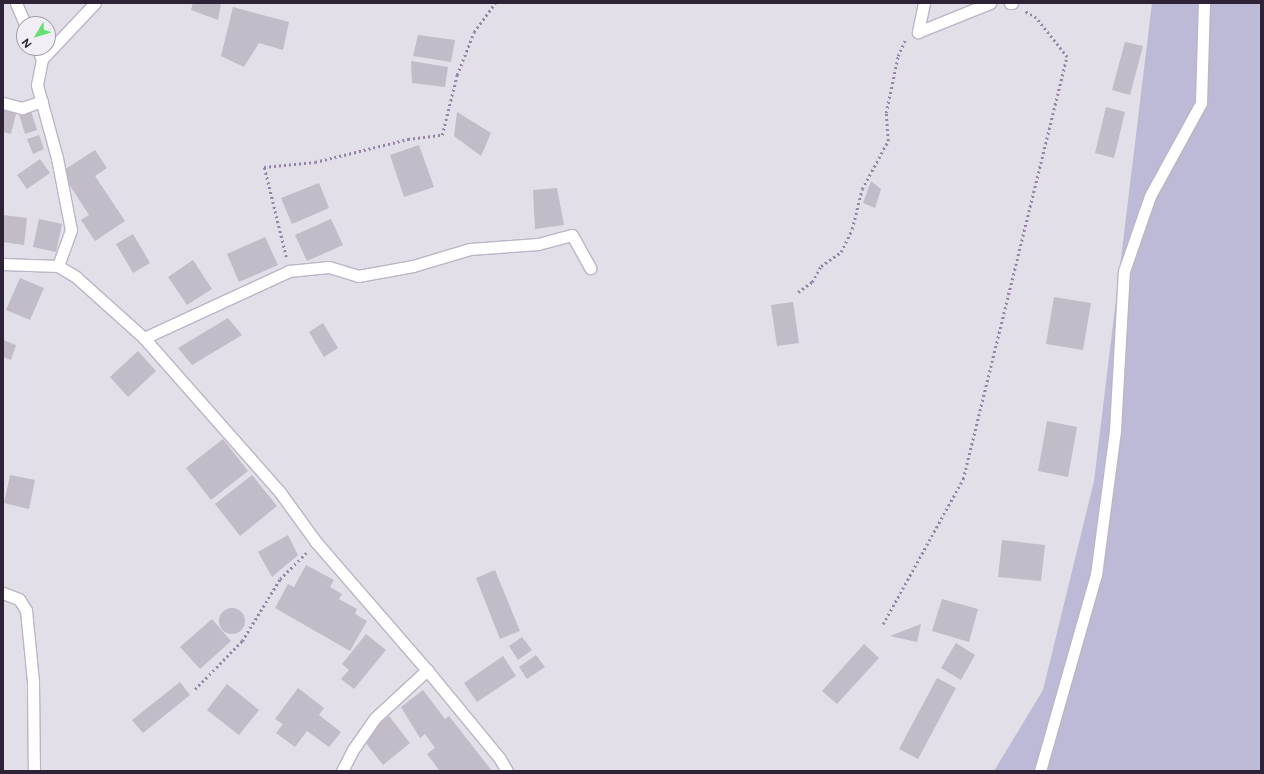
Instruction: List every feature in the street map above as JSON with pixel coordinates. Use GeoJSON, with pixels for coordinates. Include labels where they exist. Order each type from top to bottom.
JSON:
{"type":"FeatureCollection","features":[{"type":"Feature","properties":{"kind":"street"},"geometry":{"type":"LineString","coordinates":[[16,3],[22,16]]}},
{"type":"Feature","properties":{"kind":"street"},"geometry":{"type":"LineString","coordinates":[[58,266],[71,230],[42,101],[37,85],[42,58],[95,3]]}},
{"type":"Feature","properties":{"kind":"street"},"geometry":{"type":"LineString","coordinates":[[918,32],[924,3]]}},
{"type":"Feature","properties":{"kind":"street"},"geometry":{"type":"LineString","coordinates":[[918,32],[990,3]]}},
{"type":"Feature","properties":{"kind":"street"},"geometry":{"type":"LineString","coordinates":[[1040,771],[1096,575],[1115,430],[1124,271],[1150,196],[1201,103],[1204,3]]}},
{"type":"Feature","properties":{"kind":"street"},"geometry":{"type":"LineString","coordinates":[[3,103],[22,108],[42,101]]}},
{"type":"Feature","properties":{"kind":"street"},"geometry":{"type":"LineString","coordinates":[[144,338],[289,271],[329,267],[358,276],[413,266],[470,249],[538,244],[572,235],[590,268]]}},
{"type":"Feature","properties":{"kind":"street"},"geometry":{"type":"LineString","coordinates":[[3,264],[58,266],[76,277],[144,338],[278,491],[316,542],[427,670],[500,759],[507,771]]}},
{"type":"Feature","properties":{"kind":"street"},"geometry":{"type":"LineString","coordinates":[[3,593],[19,599],[26,610],[33,682],[34,771]]}},
{"type":"Feature","properties":{"kind":"street"},"geometry":{"type":"LineString","coordinates":[[342,771],[352,751],[375,718],[427,670]]}},
{"type":"Feature","properties":{"kind":"path"},"geometry":{"type":"LineString","coordinates":[[289,271],[264,167],[314,162],[408,139],[442,135],[457,75],[474,32],[495,3]]}},
{"type":"Feature","properties":{"kind":"path"},"geometry":{"type":"LineString","coordinates":[[884,624],[964,479],[1067,57],[1036,18],[1011,3]]}},
{"type":"Feature","properties":{"kind":"path"},"geometry":{"type":"LineString","coordinates":[[798,292],[812,282],[821,266],[841,252],[852,229],[862,189],[888,141],[886,113],[898,56],[907,35],[918,32]]}},
{"type":"Feature","properties":{"kind":"path"},"geometry":{"type":"LineString","coordinates":[[196,689],[242,641],[280,579],[316,542]]}},
{"type":"Feature","properties":{"kind":"shaded area"},"geometry":{"type":"Polygon","coordinates":[[[1152,3],[1261,3],[1261,771],[994,771],[1043,690],[1094,481],[1152,3]]]}},
{"type":"Feature","properties":{"kind":"building"},"geometry":{"type":"Polygon","coordinates":[[[193,3],[221,3],[218,20],[191,10],[193,3]]]}},
{"type":"Feature","properties":{"kind":"building"},"geometry":{"type":"Polygon","coordinates":[[[233,7],[289,22],[283,50],[259,43],[244,67],[221,56],[233,7]]]}},
{"type":"Feature","properties":{"kind":"building"},"geometry":{"type":"Polygon","coordinates":[[[418,35],[455,40],[451,62],[413,56],[418,35]]]}},
{"type":"Feature","properties":{"kind":"building"},"geometry":{"type":"Polygon","coordinates":[[[1125,42],[1143,46],[1130,95],[1112,90],[1125,42]]]}},
{"type":"Feature","properties":{"kind":"building"},"geometry":{"type":"Polygon","coordinates":[[[411,61],[448,67],[445,87],[412,83],[411,61]]]}},
{"type":"Feature","properties":{"kind":"building"},"geometry":{"type":"Polygon","coordinates":[[[3,106],[17,110],[11,134],[3,132],[3,106]]]}},
{"type":"Feature","properties":{"kind":"building"},"geometry":{"type":"Polygon","coordinates":[[[1106,107],[1125,112],[1114,158],[1095,153],[1106,107]]]}},
{"type":"Feature","properties":{"kind":"building"},"geometry":{"type":"Polygon","coordinates":[[[31,111],[37,130],[25,134],[19,114],[31,111]]]}},
{"type":"Feature","properties":{"kind":"building"},"geometry":{"type":"Polygon","coordinates":[[[457,112],[491,133],[481,156],[454,136],[457,112]]]}},
{"type":"Feature","properties":{"kind":"building"},"geometry":{"type":"Polygon","coordinates":[[[39,135],[44,149],[33,154],[27,139],[39,135]]]}},
{"type":"Feature","properties":{"kind":"building"},"geometry":{"type":"Polygon","coordinates":[[[419,145],[434,187],[404,197],[390,155],[419,145]]]}},
{"type":"Feature","properties":{"kind":"building"},"geometry":{"type":"Polygon","coordinates":[[[95,150],[107,168],[95,176],[125,221],[95,241],[81,220],[89,215],[61,172],[95,150]]]}},
{"type":"Feature","properties":{"kind":"building"},"geometry":{"type":"Polygon","coordinates":[[[40,159],[50,173],[27,189],[17,175],[40,159]]]}},
{"type":"Feature","properties":{"kind":"building"},"geometry":{"type":"Polygon","coordinates":[[[871,181],[881,189],[875,208],[863,203],[871,181]]]}},
{"type":"Feature","properties":{"kind":"building"},"geometry":{"type":"Polygon","coordinates":[[[319,183],[329,208],[292,224],[281,198],[319,183]]]}},
{"type":"Feature","properties":{"kind":"building"},"geometry":{"type":"Polygon","coordinates":[[[557,188],[564,225],[535,229],[533,190],[557,188]]]}},
{"type":"Feature","properties":{"kind":"building"},"geometry":{"type":"Polygon","coordinates":[[[3,215],[27,218],[24,245],[3,242],[3,215]]]}},
{"type":"Feature","properties":{"kind":"building"},"geometry":{"type":"Polygon","coordinates":[[[39,219],[62,224],[56,252],[33,247],[39,219]]]}},
{"type":"Feature","properties":{"kind":"building"},"geometry":{"type":"Polygon","coordinates":[[[331,219],[343,245],[307,261],[295,235],[331,219]]]}},
{"type":"Feature","properties":{"kind":"building"},"geometry":{"type":"Polygon","coordinates":[[[133,234],[150,263],[133,273],[116,244],[133,234]]]}},
{"type":"Feature","properties":{"kind":"building"},"geometry":{"type":"Polygon","coordinates":[[[265,237],[278,265],[239,282],[227,254],[265,237]]]}},
{"type":"Feature","properties":{"kind":"building"},"geometry":{"type":"Polygon","coordinates":[[[193,260],[212,289],[187,305],[168,277],[193,260]]]}},
{"type":"Feature","properties":{"kind":"building"},"geometry":{"type":"Polygon","coordinates":[[[20,278],[44,288],[30,320],[6,310],[20,278]]]}},
{"type":"Feature","properties":{"kind":"building"},"geometry":{"type":"Polygon","coordinates":[[[1054,297],[1091,303],[1083,350],[1046,344],[1054,297]]]}},
{"type":"Feature","properties":{"kind":"building"},"geometry":{"type":"Polygon","coordinates":[[[793,302],[799,343],[777,346],[771,305],[793,302]]]}},
{"type":"Feature","properties":{"kind":"building"},"geometry":{"type":"Polygon","coordinates":[[[228,318],[242,335],[192,365],[178,348],[228,318]]]}},
{"type":"Feature","properties":{"kind":"building"},"geometry":{"type":"Polygon","coordinates":[[[323,323],[338,348],[324,357],[309,332],[323,323]]]}},
{"type":"Feature","properties":{"kind":"building"},"geometry":{"type":"Polygon","coordinates":[[[3,340],[16,345],[11,360],[3,357],[3,340]]]}},
{"type":"Feature","properties":{"kind":"building"},"geometry":{"type":"Polygon","coordinates":[[[138,351],[156,371],[128,397],[110,377],[138,351]]]}},
{"type":"Feature","properties":{"kind":"building"},"geometry":{"type":"Polygon","coordinates":[[[1047,421],[1077,427],[1068,477],[1038,471],[1047,421]]]}},
{"type":"Feature","properties":{"kind":"building"},"geometry":{"type":"Polygon","coordinates":[[[223,439],[248,471],[211,500],[186,468],[223,439]]]}},
{"type":"Feature","properties":{"kind":"building"},"geometry":{"type":"Polygon","coordinates":[[[10,475],[35,480],[29,509],[4,503],[10,475]]]}},
{"type":"Feature","properties":{"kind":"building"},"geometry":{"type":"Polygon","coordinates":[[[252,475],[277,506],[240,536],[215,504],[252,475]]]}},
{"type":"Feature","properties":{"kind":"building"},"geometry":{"type":"Polygon","coordinates":[[[288,535],[298,555],[272,577],[258,552],[288,535]]]}},
{"type":"Feature","properties":{"kind":"building"},"geometry":{"type":"Polygon","coordinates":[[[1002,540],[1045,545],[1041,581],[998,577],[1002,540]]]}},
{"type":"Feature","properties":{"kind":"building"},"geometry":{"type":"Polygon","coordinates":[[[306,565],[334,580],[330,587],[342,594],[339,599],[357,609],[355,614],[367,621],[350,651],[275,608],[288,584],[294,587],[306,565]]]}},
{"type":"Feature","properties":{"kind":"building"},"geometry":{"type":"Polygon","coordinates":[[[495,570],[520,631],[500,639],[476,578],[495,570]]]}},
{"type":"Feature","properties":{"kind":"building"},"geometry":{"type":"Polygon","coordinates":[[[942,599],[978,609],[969,642],[932,631],[942,599]]]}},
{"type":"Feature","properties":{"kind":"building"},"geometry":{"type":"Polygon","coordinates":[[[232,608],[241,612],[245,621],[241,630],[232,634],[223,630],[219,621],[223,612],[232,608]]]}},
{"type":"Feature","properties":{"kind":"building"},"geometry":{"type":"Polygon","coordinates":[[[212,619],[231,641],[200,669],[180,647],[212,619]]]}},
{"type":"Feature","properties":{"kind":"building"},"geometry":{"type":"Polygon","coordinates":[[[921,624],[917,642],[890,636],[921,624]]]}},
{"type":"Feature","properties":{"kind":"building"},"geometry":{"type":"Polygon","coordinates":[[[366,634],[386,650],[354,689],[341,679],[349,670],[342,664],[366,634]]]}},
{"type":"Feature","properties":{"kind":"building"},"geometry":{"type":"Polygon","coordinates":[[[522,637],[532,650],[518,660],[509,646],[522,637]]]}},
{"type":"Feature","properties":{"kind":"building"},"geometry":{"type":"Polygon","coordinates":[[[956,643],[975,655],[961,680],[941,668],[956,643]]]}},
{"type":"Feature","properties":{"kind":"building"},"geometry":{"type":"Polygon","coordinates":[[[864,644],[879,658],[837,704],[822,691],[864,644]]]}},
{"type":"Feature","properties":{"kind":"building"},"geometry":{"type":"Polygon","coordinates":[[[536,655],[545,667],[527,679],[519,667],[536,655]]]}},
{"type":"Feature","properties":{"kind":"building"},"geometry":{"type":"Polygon","coordinates":[[[503,656],[516,676],[477,702],[464,683],[503,656]]]}},
{"type":"Feature","properties":{"kind":"building"},"geometry":{"type":"Polygon","coordinates":[[[937,678],[956,688],[918,759],[899,749],[937,678]]]}},
{"type":"Feature","properties":{"kind":"building"},"geometry":{"type":"Polygon","coordinates":[[[180,682],[190,695],[143,733],[132,720],[180,682]]]}},
{"type":"Feature","properties":{"kind":"building"},"geometry":{"type":"Polygon","coordinates":[[[227,684],[259,710],[239,735],[207,710],[227,684]]]}},
{"type":"Feature","properties":{"kind":"building"},"geometry":{"type":"Polygon","coordinates":[[[298,688],[324,708],[319,715],[341,732],[329,747],[307,731],[295,747],[276,733],[283,724],[275,719],[298,688]]]}},
{"type":"Feature","properties":{"kind":"building"},"geometry":{"type":"Polygon","coordinates":[[[423,690],[445,719],[449,716],[492,771],[440,771],[427,754],[435,748],[425,734],[420,738],[401,707],[423,690]]]}},
{"type":"Feature","properties":{"kind":"building"},"geometry":{"type":"Polygon","coordinates":[[[389,716],[410,743],[383,765],[362,738],[389,716]]]}}]}
